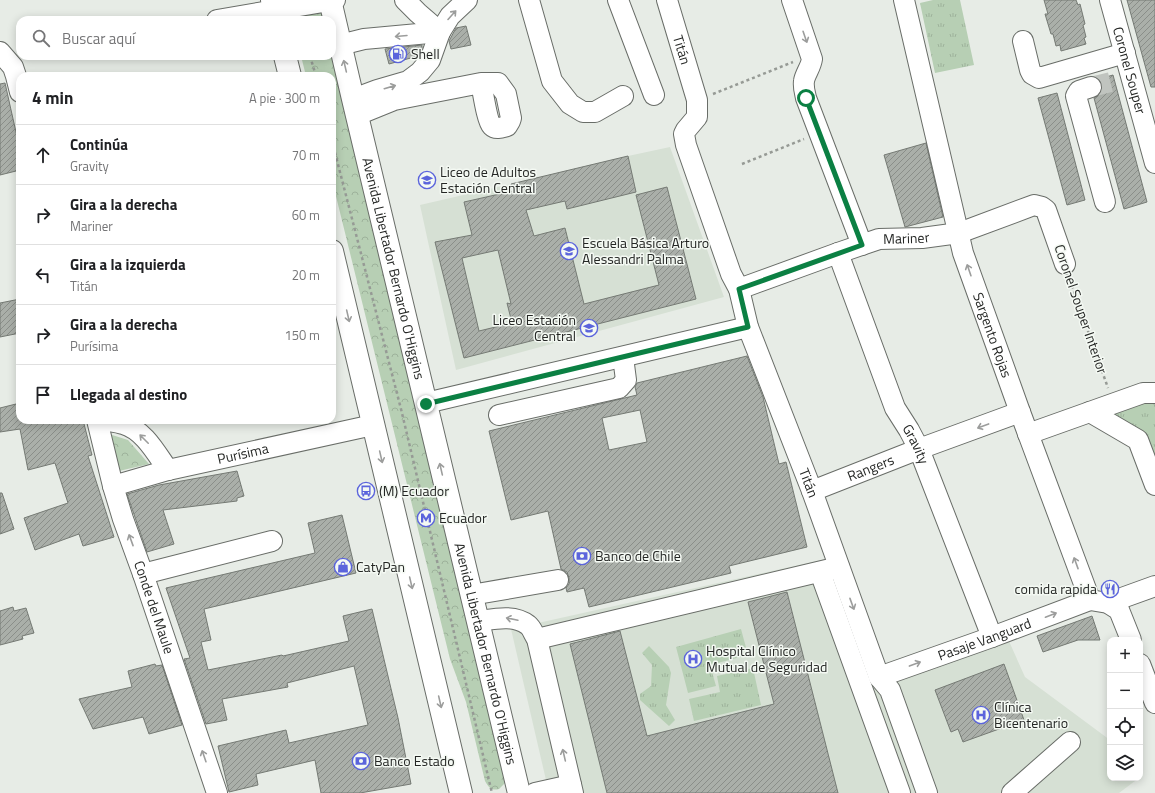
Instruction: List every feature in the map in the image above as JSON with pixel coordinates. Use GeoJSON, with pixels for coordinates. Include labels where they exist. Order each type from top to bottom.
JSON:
{"type":"FeatureCollection","features":[{"type":"Feature","properties":{"kind":"main road","name":"Avenida Libertador Bernardo O'Higgins"},"geometry":{"type":"LineString","coordinates":[[332,0],[334,16]]}},
{"type":"Feature","properties":{"kind":"main road","name":"Avenida Libertador Bernardo O'Higgins"},"geometry":{"type":"LineString","coordinates":[[336,42],[355,107],[519,793]]}},
{"type":"Feature","properties":{"kind":"main road"},"geometry":{"type":"LineString","coordinates":[[286,60],[289,72]]}},
{"type":"Feature","properties":{"kind":"main road"},"geometry":{"type":"LineString","coordinates":[[337,291],[373,425],[461,793]]}},
{"type":"Feature","properties":{"kind":"street"},"geometry":{"type":"LineString","coordinates":[[240,16],[332,0]]}},
{"type":"Feature","properties":{"kind":"street"},"geometry":{"type":"LineString","coordinates":[[405,0],[440,32]]}},
{"type":"Feature","properties":{"kind":"street"},"geometry":{"type":"LineString","coordinates":[[355,107],[377,90],[408,81],[420,72],[430,60],[440,32],[450,16],[467,0]]}},
{"type":"Feature","properties":{"kind":"street"},"geometry":{"type":"LineString","coordinates":[[529,0],[552,81],[570,104],[583,112],[596,112],[623,96]]}},
{"type":"Feature","properties":{"kind":"street"},"geometry":{"type":"LineString","coordinates":[[618,0],[654,95]]}},
{"type":"Feature","properties":{"kind":"street","name":"Titán"},"geometry":{"type":"LineString","coordinates":[[667,0],[705,97],[696,117],[686,130],[684,138],[731,274],[739,289],[748,327],[812,490],[879,677],[890,690],[927,793]]}},
{"type":"Feature","properties":{"kind":"street"},"geometry":{"type":"LineString","coordinates":[[792,0],[811,55],[811,64],[804,80],[806,98],[862,245]]}},
{"type":"Feature","properties":{"kind":"street","name":"Sargento Rojas"},"geometry":{"type":"LineString","coordinates":[[904,0],[963,253],[1028,434],[1099,601],[1119,610],[1130,637]]}},
{"type":"Feature","properties":{"kind":"street","name":"Coronel Souper"},"geometry":{"type":"LineString","coordinates":[[1110,0],[1125,53],[1123,78],[1155,163]]}},
{"type":"Feature","properties":{"kind":"street"},"geometry":{"type":"LineString","coordinates":[[336,42],[440,32]]}},
{"type":"Feature","properties":{"kind":"street"},"geometry":{"type":"LineString","coordinates":[[1023,42],[1030,70],[1032,74],[1039,78],[1125,53]]}},
{"type":"Feature","properties":{"kind":"street"},"geometry":{"type":"LineString","coordinates":[[6,55],[16,76]]}},
{"type":"Feature","properties":{"kind":"street"},"geometry":{"type":"LineString","coordinates":[[355,107],[481,83]]}},
{"type":"Feature","properties":{"kind":"street"},"geometry":{"type":"LineString","coordinates":[[1091,87],[1079,91],[1076,96],[1105,202]]}},
{"type":"Feature","properties":{"kind":"street","name":"Mariner"},"geometry":{"type":"LineString","coordinates":[[739,289],[879,239],[922,238],[959,233],[1034,205],[1042,207],[1048,214]]}},
{"type":"Feature","properties":{"kind":"street","name":"Coronel Souper Interior"},"geometry":{"type":"LineString","coordinates":[[1048,214],[1065,264]]}},
{"type":"Feature","properties":{"kind":"street","name":"Gravity"},"geometry":{"type":"LineString","coordinates":[[838,253],[895,408],[919,449],[992,637]]}},
{"type":"Feature","properties":{"kind":"street"},"geometry":{"type":"LineString","coordinates":[[426,404],[748,327]]}},
{"type":"Feature","properties":{"kind":"street"},"geometry":{"type":"LineString","coordinates":[[499,416],[619,388],[626,380],[623,357]]}},
{"type":"Feature","properties":{"kind":"street"},"geometry":{"type":"LineString","coordinates":[[1028,434],[1143,393],[1155,393]]}},
{"type":"Feature","properties":{"kind":"street","name":"Rangers"},"geometry":{"type":"LineString","coordinates":[[812,490],[1020,412]]}},
{"type":"Feature","properties":{"kind":"street"},"geometry":{"type":"LineString","coordinates":[[1090,412],[1138,440],[1155,485]]}},
{"type":"Feature","properties":{"kind":"street","name":"Conde del Maule"},"geometry":{"type":"LineString","coordinates":[[98,424],[113,486],[123,519],[217,793]]}},
{"type":"Feature","properties":{"kind":"street","name":"Conde del Maule"},"geometry":{"type":"LineString","coordinates":[[120,424],[133,429],[143,437],[153,448],[168,470]]}},
{"type":"Feature","properties":{"kind":"street","name":"Purísima"},"geometry":{"type":"LineString","coordinates":[[113,486],[168,470],[373,425]]}},
{"type":"Feature","properties":{"kind":"street"},"geometry":{"type":"LineString","coordinates":[[143,574],[272,541]]}},
{"type":"Feature","properties":{"kind":"street"},"geometry":{"type":"LineString","coordinates":[[537,639],[839,567]]}},
{"type":"Feature","properties":{"kind":"street"},"geometry":{"type":"LineString","coordinates":[[820,572],[900,793]]}},
{"type":"Feature","properties":{"kind":"street"},"geometry":{"type":"LineString","coordinates":[[472,595],[558,580]]}},
{"type":"Feature","properties":{"kind":"street","name":"Pasaje Vanguard"},"geometry":{"type":"LineString","coordinates":[[879,677],[1099,601],[1155,586]]}},
{"type":"Feature","properties":{"kind":"street"},"geometry":{"type":"LineString","coordinates":[[478,622],[504,618],[518,620],[529,626],[537,639],[572,789],[536,793]]}},
{"type":"Feature","properties":{"kind":"street"},"geometry":{"type":"LineString","coordinates":[[1143,671],[1154,698]]}},
{"type":"Feature","properties":{"kind":"street"},"geometry":{"type":"LineString","coordinates":[[1012,793],[1070,742]]}},
{"type":"Feature","properties":{"kind":"path"},"geometry":{"type":"LineString","coordinates":[[705,97],[811,55]]}},
{"type":"Feature","properties":{"kind":"path"},"geometry":{"type":"LineString","coordinates":[[311,60],[315,72]]}},
{"type":"Feature","properties":{"kind":"path"},"geometry":{"type":"LineString","coordinates":[[742,164],[820,133]]}},
{"type":"Feature","properties":{"kind":"path"},"geometry":{"type":"LineString","coordinates":[[336,157],[402,416],[492,793]]}},
{"type":"Feature","properties":{"kind":"path","name":"Coronel Souper Interior"},"geometry":{"type":"LineString","coordinates":[[1065,264],[1114,404]]}},
{"type":"Feature","properties":{"kind":"shaded area","name":"Escuela Básica Arturo Alessandri Palma"},"geometry":{"type":"Polygon","coordinates":[[[670,147],[724,297],[456,370],[420,205],[670,147]]]}},
{"type":"Feature","properties":{"kind":"shaded area","name":"Hospital Clínico Mutual de Seguridad"},"geometry":{"type":"Polygon","coordinates":[[[830,558],[879,689],[1008,639],[1025,677],[1107,738],[1107,781],[1135,781],[1119,793],[549,793],[511,629],[830,558]]]}},
{"type":"Feature","properties":{"kind":"green space"},"geometry":{"type":"Polygon","coordinates":[[[289,0],[323,0],[327,16],[293,16],[289,0]]]}},
{"type":"Feature","properties":{"kind":"green space"},"geometry":{"type":"Polygon","coordinates":[[[933,0],[960,0],[974,65],[935,73],[920,3],[933,0]]]}},
{"type":"Feature","properties":{"kind":"green space"},"geometry":{"type":"Polygon","coordinates":[[[302,60],[333,60],[336,72],[305,72],[302,60]]]}},
{"type":"Feature","properties":{"kind":"green space"},"geometry":{"type":"Polygon","coordinates":[[[336,73],[506,776],[505,783],[499,789],[494,790],[485,781],[466,702],[450,659],[336,196],[336,73]]]}},
{"type":"Feature","properties":{"kind":"green space"},"geometry":{"type":"Polygon","coordinates":[[[1155,398],[1155,466],[1109,413],[1155,398]]]}},
{"type":"Feature","properties":{"kind":"green space"},"geometry":{"type":"Polygon","coordinates":[[[109,434],[128,440],[149,464],[119,471],[109,434]]]}},
{"type":"Feature","properties":{"kind":"green space"},"geometry":{"type":"Polygon","coordinates":[[[741,629],[748,655],[710,665],[716,686],[688,693],[676,647],[741,629]]]}},
{"type":"Feature","properties":{"kind":"green space"},"geometry":{"type":"Polygon","coordinates":[[[649,646],[669,667],[671,673],[666,705],[675,720],[669,726],[640,700],[640,694],[651,686],[652,665],[642,653],[649,646]]]}},
{"type":"Feature","properties":{"kind":"green space"},"geometry":{"type":"Polygon","coordinates":[[[753,668],[761,705],[694,721],[689,699],[720,692],[717,676],[753,668]]]}},
{"type":"Feature","properties":{"kind":"building"},"geometry":{"type":"Polygon","coordinates":[[[1044,0],[1076,0],[1078,5],[1080,4],[1085,24],[1083,25],[1086,44],[1061,51],[1060,45],[1056,46],[1045,14],[1048,14],[1044,0]]]}},
{"type":"Feature","properties":{"kind":"building"},"geometry":{"type":"Polygon","coordinates":[[[1127,0],[1155,0],[1155,87],[1151,87],[1127,0]]]}},
{"type":"Feature","properties":{"kind":"building"},"geometry":{"type":"Polygon","coordinates":[[[466,26],[471,45],[451,49],[449,41],[456,28],[466,26]]]}},
{"type":"Feature","properties":{"kind":"building"},"geometry":{"type":"Polygon","coordinates":[[[422,45],[418,56],[389,64],[385,49],[422,45]]]}},
{"type":"Feature","properties":{"kind":"building"},"geometry":{"type":"Polygon","coordinates":[[[1113,75],[1147,202],[1124,209],[1094,98],[1099,95],[1102,90],[1102,84],[1099,79],[1113,75]]]}},
{"type":"Feature","properties":{"kind":"building"},"geometry":{"type":"Polygon","coordinates":[[[5,83],[16,132],[16,171],[0,175],[0,84],[5,83]]]}},
{"type":"Feature","properties":{"kind":"building"},"geometry":{"type":"Polygon","coordinates":[[[1057,93],[1085,200],[1067,205],[1038,98],[1057,93]]]}},
{"type":"Feature","properties":{"kind":"building"},"geometry":{"type":"Polygon","coordinates":[[[926,143],[943,217],[905,227],[884,155],[926,143]]]}},
{"type":"Feature","properties":{"kind":"building"},"geometry":{"type":"Polygon","coordinates":[[[628,156],[636,192],[567,209],[565,201],[526,210],[534,236],[565,228],[584,304],[659,285],[636,195],[667,187],[696,299],[464,358],[435,242],[472,235],[464,202],[513,191],[511,184],[628,156]],[[498,250],[462,258],[479,331],[512,323],[507,303],[511,304],[498,250]]]}},
{"type":"Feature","properties":{"kind":"building"},"geometry":{"type":"Polygon","coordinates":[[[16,300],[16,334],[0,337],[0,303],[16,300]]]}},
{"type":"Feature","properties":{"kind":"building"},"geometry":{"type":"Polygon","coordinates":[[[747,356],[763,397],[779,464],[786,462],[807,547],[729,566],[731,573],[589,607],[584,588],[567,592],[566,588],[569,584],[569,578],[567,572],[561,569],[548,511],[511,520],[489,431],[637,395],[635,387],[637,383],[747,356]],[[640,410],[602,418],[609,450],[647,442],[640,410]]]}},
{"type":"Feature","properties":{"kind":"building"},"geometry":{"type":"Polygon","coordinates":[[[16,404],[16,424],[84,424],[92,455],[88,456],[114,537],[83,546],[79,534],[35,550],[24,518],[68,503],[55,463],[28,470],[20,429],[0,432],[0,408],[16,404]]]}},
{"type":"Feature","properties":{"kind":"building"},"geometry":{"type":"Polygon","coordinates":[[[237,471],[244,496],[237,498],[237,501],[163,510],[174,544],[147,552],[127,494],[159,485],[237,471]]]}},
{"type":"Feature","properties":{"kind":"building"},"geometry":{"type":"Polygon","coordinates":[[[0,493],[2,493],[14,529],[0,534],[0,493]]]}},
{"type":"Feature","properties":{"kind":"building"},"geometry":{"type":"Polygon","coordinates":[[[342,515],[356,573],[204,609],[211,640],[201,642],[208,670],[283,656],[349,641],[343,616],[372,609],[398,718],[411,784],[360,793],[321,793],[315,760],[256,774],[258,785],[229,792],[218,746],[286,730],[289,743],[368,725],[354,666],[287,683],[288,687],[222,699],[227,720],[206,724],[184,659],[190,658],[166,588],[315,553],[308,523],[342,515]]]}},
{"type":"Feature","properties":{"kind":"building"},"geometry":{"type":"Polygon","coordinates":[[[787,592],[838,793],[607,793],[570,644],[620,631],[647,736],[774,704],[748,602],[787,592]]]}},
{"type":"Feature","properties":{"kind":"building"},"geometry":{"type":"Polygon","coordinates":[[[13,607],[14,611],[26,608],[34,633],[22,636],[23,639],[0,645],[0,611],[13,607]]]}},
{"type":"Feature","properties":{"kind":"building"},"geometry":{"type":"Polygon","coordinates":[[[1092,616],[1100,640],[1078,640],[1043,652],[1037,636],[1092,616]]]}},
{"type":"Feature","properties":{"kind":"building"},"geometry":{"type":"Polygon","coordinates":[[[155,664],[156,666],[162,665],[182,725],[149,734],[143,717],[93,729],[79,699],[132,687],[128,671],[155,664]]]}},
{"type":"Feature","properties":{"kind":"building"},"geometry":{"type":"Polygon","coordinates":[[[1004,664],[1024,720],[963,742],[958,729],[951,732],[935,690],[1004,664]]]}},
{"type":"Feature","properties":{"kind":"tunnel"},"geometry":{"type":"LineString","coordinates":[[1091,87],[1115,81]]}},
{"type":"Feature","properties":{"kind":"place","name":"Shell"},"geometry":{"type":"Point","coordinates":[398,54]}},
{"type":"Feature","properties":{"kind":"place","name":"Liceo de Adultos Estación Central"},"geometry":{"type":"Point","coordinates":[427,180]}},
{"type":"Feature","properties":{"kind":"place","name":"Escuela Básica Arturo Alessandri Palma"},"geometry":{"type":"Point","coordinates":[569,251]}},
{"type":"Feature","properties":{"kind":"place","name":"Liceo Estación Central"},"geometry":{"type":"Point","coordinates":[589,328]}},
{"type":"Feature","properties":{"kind":"place","name":"(M) Ecuador"},"geometry":{"type":"Point","coordinates":[366,491]}},
{"type":"Feature","properties":{"kind":"place","name":"Ecuador"},"geometry":{"type":"Point","coordinates":[426,518]}},
{"type":"Feature","properties":{"kind":"place","name":"Banco de Chile"},"geometry":{"type":"Point","coordinates":[582,556]}},
{"type":"Feature","properties":{"kind":"place","name":"CatyPan"},"geometry":{"type":"Point","coordinates":[343,567]}},
{"type":"Feature","properties":{"kind":"place","name":"comida rapida"},"geometry":{"type":"Point","coordinates":[1110,589]}},
{"type":"Feature","properties":{"kind":"place","name":"Hospital Clínico Mutual de Seguridad"},"geometry":{"type":"Point","coordinates":[693,659]}},
{"type":"Feature","properties":{"kind":"place","name":"Clínica Bicentenario"},"geometry":{"type":"Point","coordinates":[981,715]}},
{"type":"Feature","properties":{"kind":"place","name":"Banco Estado"},"geometry":{"type":"Point","coordinates":[361,761]}},
{"type":"Feature","properties":{"kind":"route"},"geometry":{"type":"LineString","coordinates":[[426,404],[748,327],[739,289],[862,245],[806,98]]}}]}
